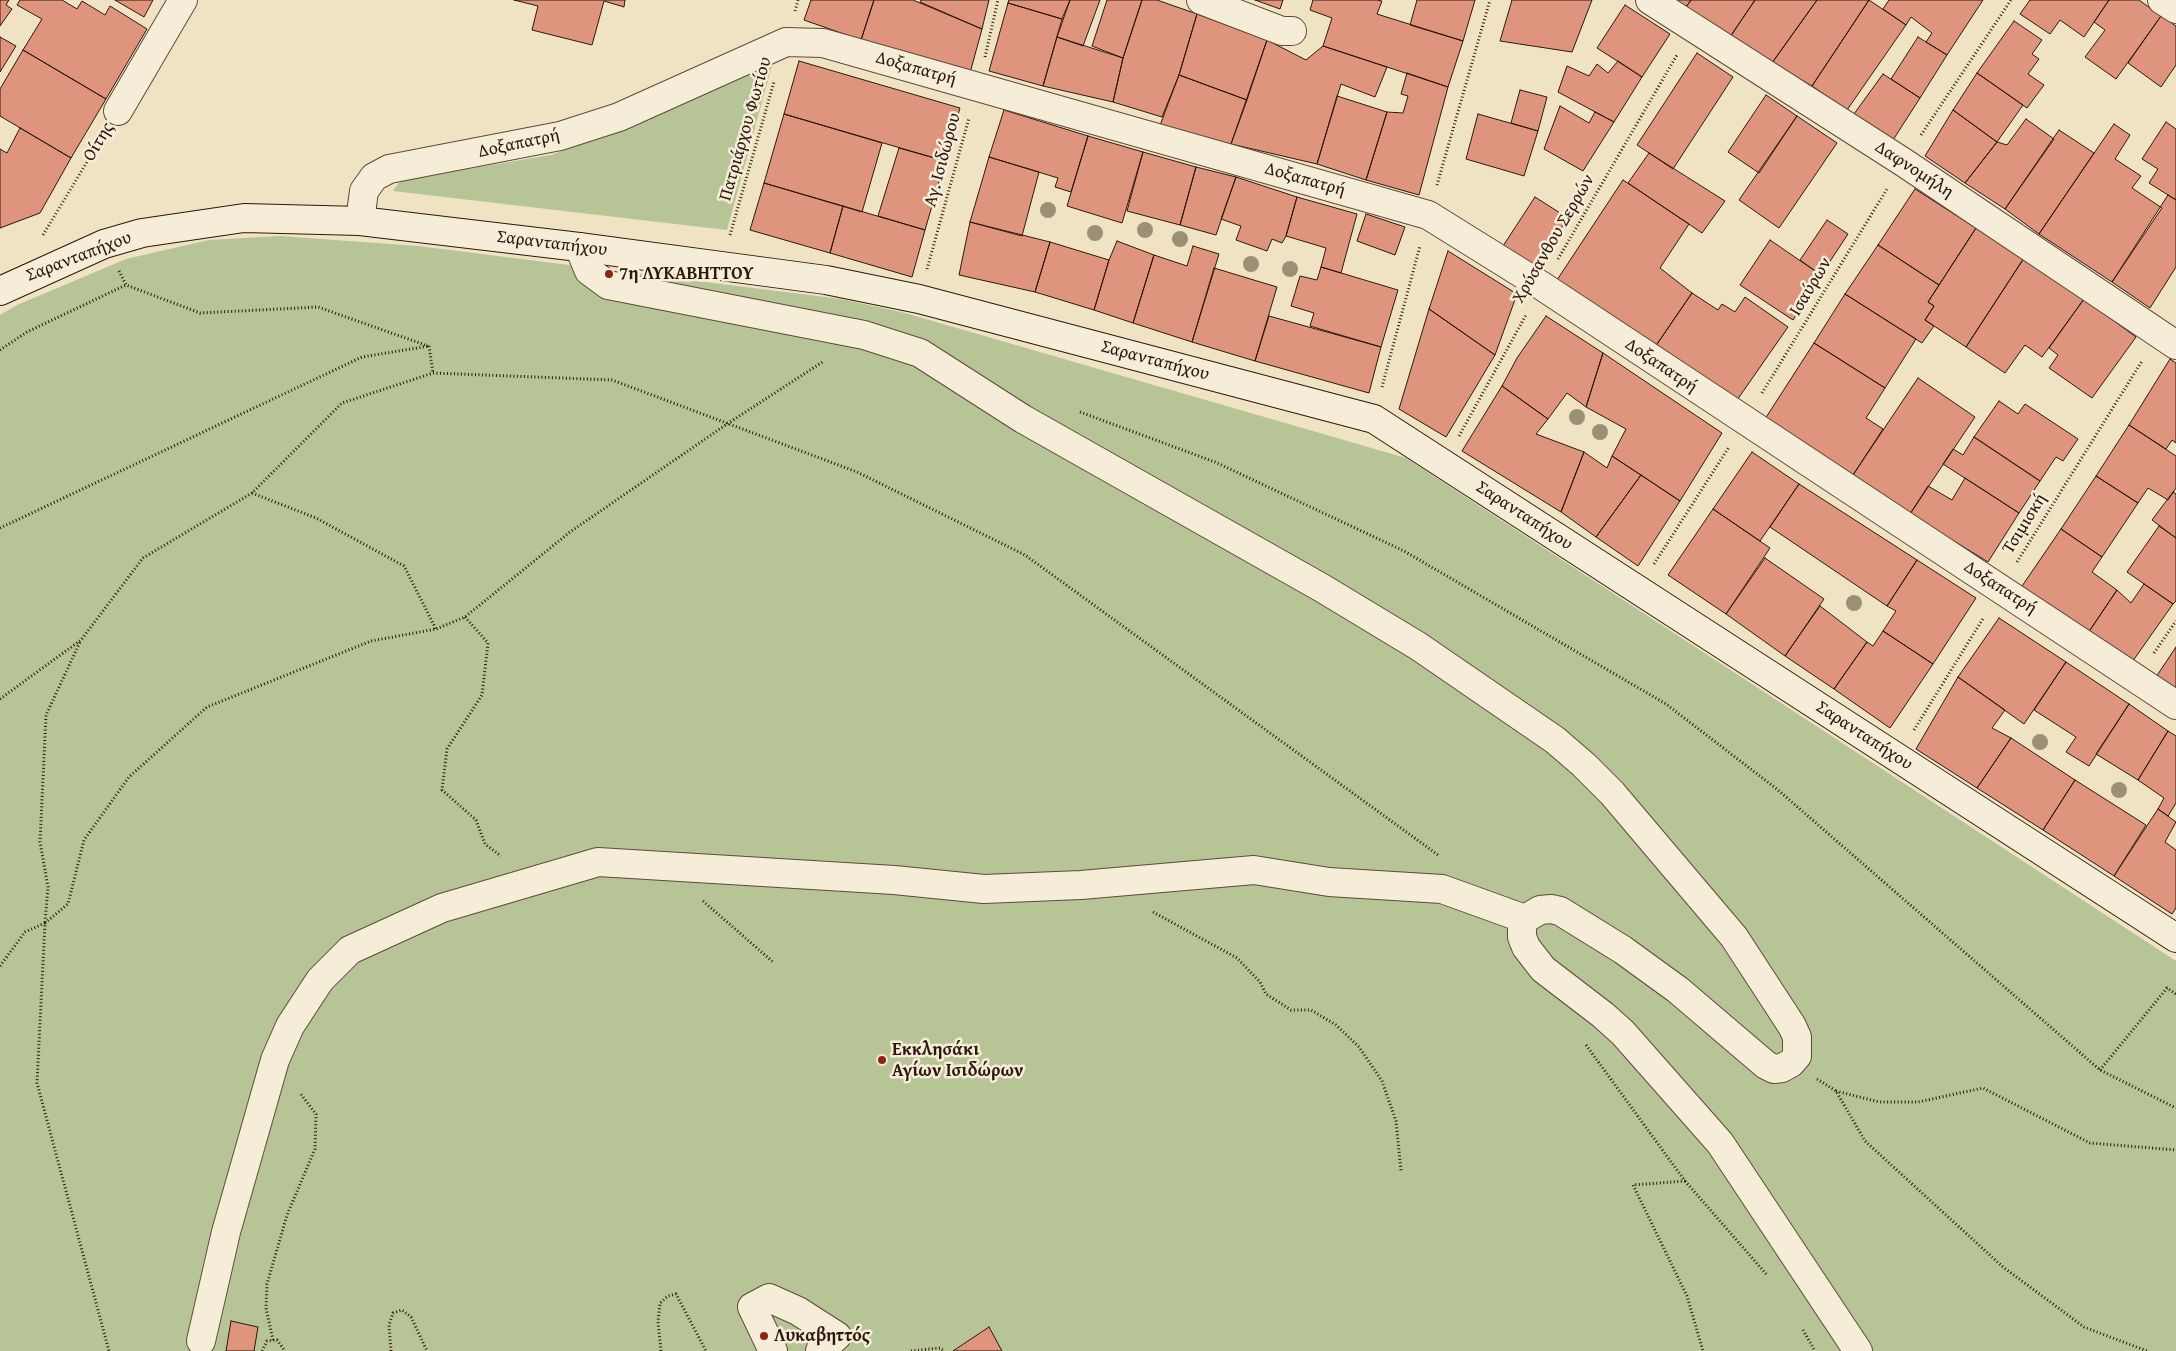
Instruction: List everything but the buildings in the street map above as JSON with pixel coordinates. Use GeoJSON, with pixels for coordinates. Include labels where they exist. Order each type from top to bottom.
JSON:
{"type":"FeatureCollection","features":[{"type":"Feature","properties":{"kind":"street","name":"Οίτης"},"geometry":{"type":"LineString","coordinates":[[118,110],[182,0]]}},
{"type":"Feature","properties":{"kind":"street"},"geometry":{"type":"LineString","coordinates":[[1201,0],[1282,31],[1292,31]]}},
{"type":"Feature","properties":{"kind":"street","name":"Δαφνομήλη"},"geometry":{"type":"LineString","coordinates":[[1650,0],[1903,162],[2168,339]]}},
{"type":"Feature","properties":{"kind":"street"},"geometry":{"type":"LineString","coordinates":[[2162,0],[2176,10]]}},
{"type":"Feature","properties":{"kind":"street","name":"Δοξαπατρή"},"geometry":{"type":"LineString","coordinates":[[360,221],[364,191],[374,177],[389,169],[560,136],[619,117],[786,42],[823,43],[1428,216],[1542,286],[1745,422],[2176,705]]}},
{"type":"Feature","properties":{"kind":"street","name":"Σαρανταπήχου"},"geometry":{"type":"LineString","coordinates":[[5,283],[104,244],[142,233],[244,218],[360,221],[579,247],[826,280],[919,299],[1374,420],[2176,938]]}},
{"type":"Feature","properties":{"kind":"street"},"geometry":{"type":"LineString","coordinates":[[201,1341],[226,1232],[275,1060],[290,1026],[320,980],[350,950],[442,908],[598,862],[894,880],[984,889],[1081,885],[1254,870],[1329,882],[1442,890],[1524,919],[1540,910],[1550,909],[1574,918],[1623,950],[1678,990],[1766,1065],[1774,1069],[1782,1068],[1791,1063],[1797,1056],[1797,1037],[1734,938],[1612,793],[1555,740],[1418,646],[1322,588],[1023,419],[920,354],[864,335],[608,285],[589,271],[579,247]]}},
{"type":"Feature","properties":{"kind":"street"},"geometry":{"type":"LineString","coordinates":[[1524,919],[1522,936],[1532,957],[1543,969],[1613,1023],[1720,1143],[1858,1351]]}},
{"type":"Feature","properties":{"kind":"street"},"geometry":{"type":"LineString","coordinates":[[773,1351],[752,1307],[769,1298],[798,1311],[837,1336],[820,1351]]}},
{"type":"Feature","properties":{"kind":"path","name":"Πατριάρχου Φωτίου"},"geometry":{"type":"LineString","coordinates":[[721,266],[798,0]]}},
{"type":"Feature","properties":{"kind":"path","name":"Αγ. Ισιδώρου"},"geometry":{"type":"LineString","coordinates":[[919,299],[977,86],[998,0]]}},
{"type":"Feature","properties":{"kind":"path","name":"Ισαύρων"},"geometry":{"type":"LineString","coordinates":[[1637,589],[1745,422],[1903,162],[2011,0]]}},
{"type":"Feature","properties":{"kind":"path","name":"Χρύσανθου Σερρών"},"geometry":{"type":"LineString","coordinates":[[1444,464],[1542,286],[1692,28]]}},
{"type":"Feature","properties":{"kind":"path","name":"Οίτης"},"geometry":{"type":"LineString","coordinates":[[39,242],[118,110]]}},
{"type":"Feature","properties":{"kind":"path"},"geometry":{"type":"LineString","coordinates":[[104,244],[126,285],[200,313],[318,308],[428,346]]}},
{"type":"Feature","properties":{"kind":"path"},"geometry":{"type":"LineString","coordinates":[[0,350],[27,332],[126,285]]}},
{"type":"Feature","properties":{"kind":"path"},"geometry":{"type":"LineString","coordinates":[[0,966],[25,932],[45,923],[68,904],[84,840],[129,776],[207,708],[371,641],[436,629],[465,617],[570,532],[727,424],[864,335]]}},
{"type":"Feature","properties":{"kind":"path","name":"Τσιμισκή"},"geometry":{"type":"LineString","coordinates":[[1897,758],[2001,589],[2168,339]]}},
{"type":"Feature","properties":{"kind":"path"},"geometry":{"type":"LineString","coordinates":[[428,346],[433,373]]}},
{"type":"Feature","properties":{"kind":"path"},"geometry":{"type":"LineString","coordinates":[[0,528],[362,357],[428,346]]}},
{"type":"Feature","properties":{"kind":"path"},"geometry":{"type":"LineString","coordinates":[[108,1351],[37,1083],[48,887],[40,842],[46,715],[81,640],[143,558],[252,493],[342,403],[433,373],[612,380],[857,472],[1025,555],[1267,729],[1444,860]]}},
{"type":"Feature","properties":{"kind":"path"},"geometry":{"type":"LineString","coordinates":[[1077,411],[1215,462],[1404,551],[1666,704],[1778,790],[2100,1070],[2176,1108]]}},
{"type":"Feature","properties":{"kind":"path"},"geometry":{"type":"LineString","coordinates":[[252,493],[316,518],[404,566],[436,629]]}},
{"type":"Feature","properties":{"kind":"path"},"geometry":{"type":"LineString","coordinates":[[465,617],[488,643],[482,695],[447,749],[442,790],[476,820],[485,844],[509,862],[511,888]]}},
{"type":"Feature","properties":{"kind":"path"},"geometry":{"type":"LineString","coordinates":[[2137,679],[2176,621]]}},
{"type":"Feature","properties":{"kind":"path"},"geometry":{"type":"LineString","coordinates":[[0,699],[81,640]]}},
{"type":"Feature","properties":{"kind":"path"},"geometry":{"type":"LineString","coordinates":[[700,898],[773,962]]}},
{"type":"Feature","properties":{"kind":"path"},"geometry":{"type":"LineString","coordinates":[[1150,910],[1237,958],[1260,982],[1266,994],[1292,1010],[1311,1010],[1336,1024],[1358,1047],[1382,1081],[1396,1121],[1401,1171]]}},
{"type":"Feature","properties":{"kind":"path"},"geometry":{"type":"LineString","coordinates":[[2100,1070],[2167,988],[2176,994]]}},
{"type":"Feature","properties":{"kind":"path"},"geometry":{"type":"LineString","coordinates":[[1613,1023],[1580,1038],[1685,1181],[1769,1278]]}},
{"type":"Feature","properties":{"kind":"path"},"geometry":{"type":"LineString","coordinates":[[1791,1063],[1836,1091],[1879,1102],[1918,1102],[1983,1088],[2090,1143],[2176,1150]]}},
{"type":"Feature","properties":{"kind":"path"},"geometry":{"type":"LineString","coordinates":[[1836,1091],[1865,1141],[2003,1267],[2084,1327],[2147,1351]]}},
{"type":"Feature","properties":{"kind":"path"},"geometry":{"type":"LineString","coordinates":[[273,1340],[266,1308],[268,1284],[287,1215],[315,1149],[316,1114]]}},
{"type":"Feature","properties":{"kind":"path"},"geometry":{"type":"LineString","coordinates":[[1685,1181],[1633,1185],[1687,1296],[1703,1351]]}},
{"type":"Feature","properties":{"kind":"path"},"geometry":{"type":"LineString","coordinates":[[661,1351],[658,1322],[660,1303],[668,1296],[676,1294],[706,1351]]}},
{"type":"Feature","properties":{"kind":"path"},"geometry":{"type":"LineString","coordinates":[[391,1351],[389,1325],[393,1313],[402,1310],[411,1317],[427,1351]]}},
{"type":"Feature","properties":{"kind":"path"},"geometry":{"type":"LineString","coordinates":[[1801,1326],[1815,1351]]}},
{"type":"Feature","properties":{"kind":"path"},"geometry":{"type":"LineString","coordinates":[[262,1351],[267,1342],[273,1340],[277,1340],[285,1351]]}},
{"type":"Feature","properties":{"kind":"path"},"geometry":{"type":"LineString","coordinates":[[911,1351],[940,1348],[944,1351]]}},
{"type":"Feature","properties":{"kind":"green space"},"geometry":{"type":"Polygon","coordinates":[[[774,58],[727,230],[393,191],[401,180],[551,155],[664,111],[774,58]]]}},
{"type":"Feature","properties":{"kind":"green space","name":"Λυκαβηττός"},"geometry":{"type":"Polygon","coordinates":[[[280,236],[418,246],[841,299],[905,313],[1406,458],[2176,961],[2176,1351],[0,1351],[0,315],[17,305],[126,259],[209,240],[280,236]]]}},
{"type":"Feature","properties":{"kind":"place","name":"7η ΛΥΚΑΒΗΤΤΟΥ"},"geometry":{"type":"Point","coordinates":[609,274]}},
{"type":"Feature","properties":{"kind":"place","name":"Εκκλησάκι Αγίων Ισιδώρων"},"geometry":{"type":"Point","coordinates":[882,1060]}},
{"type":"Feature","properties":{"kind":"place","name":"Λυκαβηττός"},"geometry":{"type":"Point","coordinates":[764,1336]}}]}
